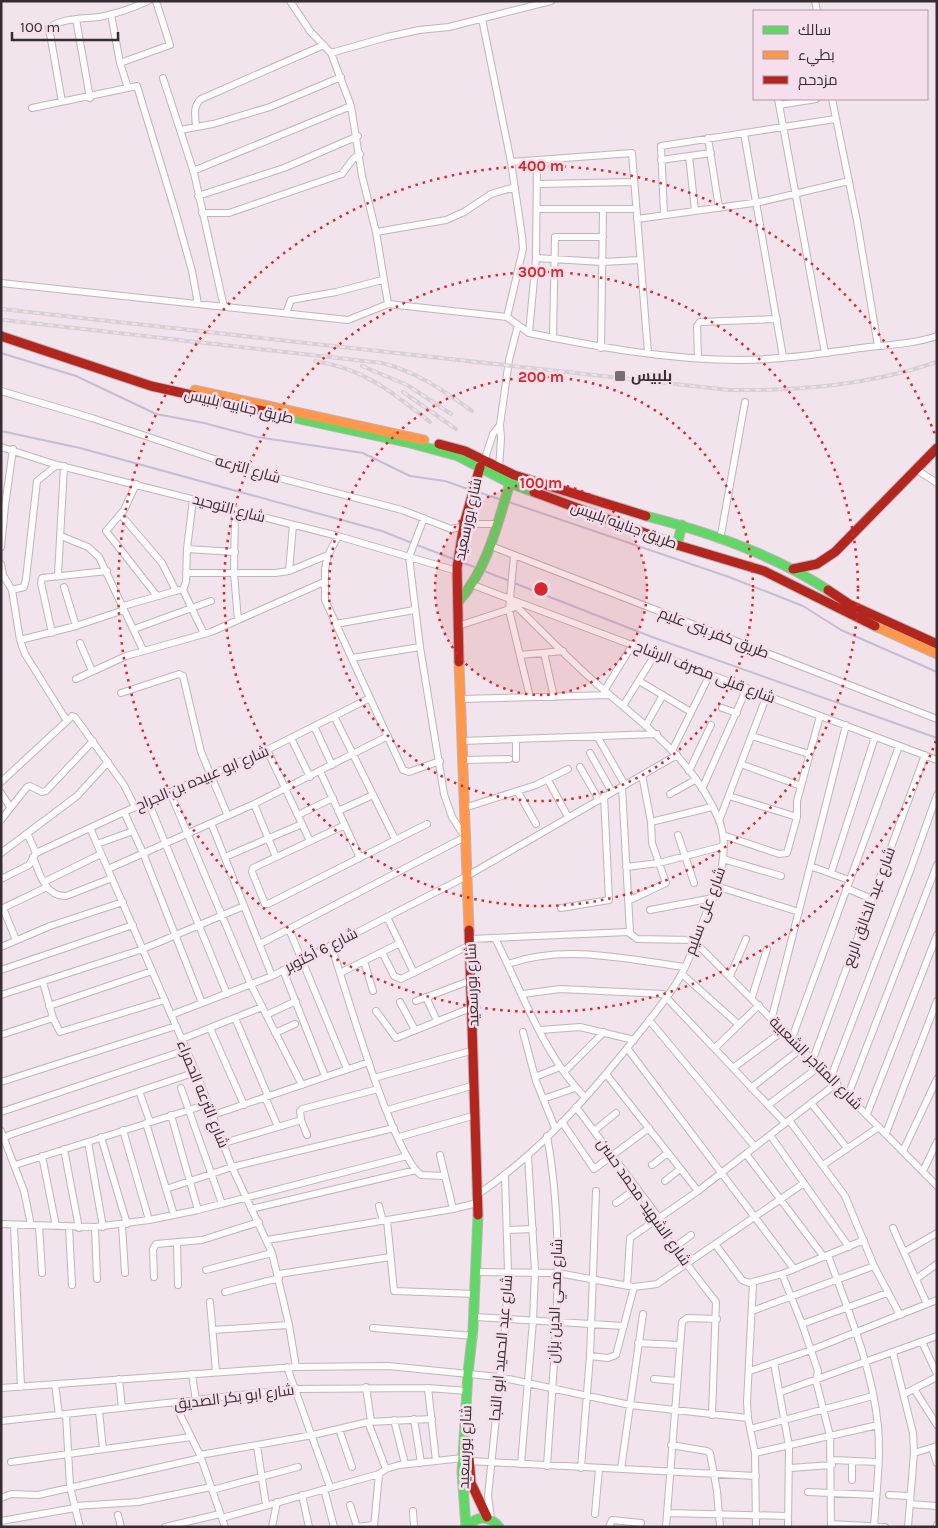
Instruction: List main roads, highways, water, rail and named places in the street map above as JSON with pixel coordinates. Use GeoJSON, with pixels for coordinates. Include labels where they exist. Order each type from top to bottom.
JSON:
{"type":"FeatureCollection","features":[{"type":"Feature","properties":{"kind":"main road","name":"طريق جنابيه بلبيس"},"geometry":{"type":"LineString","coordinates":[[1,336],[151,386],[442,451],[608,506],[682,525],[793,569],[849,604],[937,644]]}},
{"type":"Feature","properties":{"kind":"main road"},"geometry":{"type":"LineString","coordinates":[[793,569],[817,564],[835,552],[937,448]]}},
{"type":"Feature","properties":{"kind":"main road","name":"طريق جنابيه بلبيس"},"geometry":{"type":"LineString","coordinates":[[482,464],[509,486],[677,545],[753,567],[796,586],[852,616],[937,654]]}},
{"type":"Feature","properties":{"kind":"main road","name":"شارع بورسعيد"},"geometry":{"type":"LineString","coordinates":[[482,464],[469,502],[459,546],[457,570],[465,837],[473,1006],[478,1272],[474,1336],[467,1391],[466,1460],[475,1495],[495,1523]]}},
{"type":"Feature","properties":{"kind":"main road","name":"شارع بورسعيد"},"geometry":{"type":"LineString","coordinates":[[458,602],[473,585],[487,556],[509,486]]}},
{"type":"Feature","properties":{"kind":"main road"},"geometry":{"type":"LineString","coordinates":[[677,545],[682,525]]}},
{"type":"Feature","properties":{"kind":"main road"},"geometry":{"type":"LineString","coordinates":[[796,586],[804,575]]}},
{"type":"Feature","properties":{"kind":"main road","name":"شارع بورسعيد"},"geometry":{"type":"LineString","coordinates":[[467,1527],[463,1500],[470,1372]]}},
{"type":"Feature","properties":{"kind":"main road"},"geometry":{"type":"LineString","coordinates":[[467,1527],[475,1518],[495,1523]]}},
{"type":"Feature","properties":{"kind":"waterway"},"geometry":{"type":"LineString","coordinates":[[1,353],[76,376],[156,414],[204,423],[257,437],[363,453],[410,476],[445,481],[471,490]]}},
{"type":"Feature","properties":{"kind":"waterway"},"geometry":{"type":"LineString","coordinates":[[1,431],[80,448],[382,531],[412,543]]}},
{"type":"Feature","properties":{"kind":"waterway"},"geometry":{"type":"LineString","coordinates":[[475,491],[502,500]]}},
{"type":"Feature","properties":{"kind":"waterway"},"geometry":{"type":"LineString","coordinates":[[506,501],[729,577],[803,606],[841,630],[937,672]]}},
{"type":"Feature","properties":{"kind":"waterway"},"geometry":{"type":"LineString","coordinates":[[417,545],[456,560]]}},
{"type":"Feature","properties":{"kind":"waterway"},"geometry":{"type":"LineString","coordinates":[[461,562],[477,568]]}},
{"type":"Feature","properties":{"kind":"waterway"},"geometry":{"type":"LineString","coordinates":[[484,571],[510,581]]}},
{"type":"Feature","properties":{"kind":"waterway"},"geometry":{"type":"LineString","coordinates":[[514,583],[652,637],[937,738]]}},
{"type":"Feature","properties":{"kind":"railway"},"geometry":{"type":"LineString","coordinates":[[1,309],[729,390],[808,388],[834,385],[886,376],[937,362]]}},
{"type":"Feature","properties":{"kind":"railway"},"geometry":{"type":"LineString","coordinates":[[4,320],[382,363],[407,371],[440,389],[472,411]]}},
{"type":"Feature","properties":{"kind":"railway"},"geometry":{"type":"LineString","coordinates":[[315,361],[349,370],[377,383],[430,422]]}},
{"type":"Feature","properties":{"kind":"railway"},"geometry":{"type":"LineString","coordinates":[[362,366],[407,385],[451,414]]}},
{"type":"Feature","properties":{"kind":"railway"},"geometry":{"type":"LineString","coordinates":[[403,392],[456,429]]}},
{"type":"Feature","properties":{"kind":"place","name":"بلبيس"},"geometry":{"type":"Point","coordinates":[620,376]}}]}
